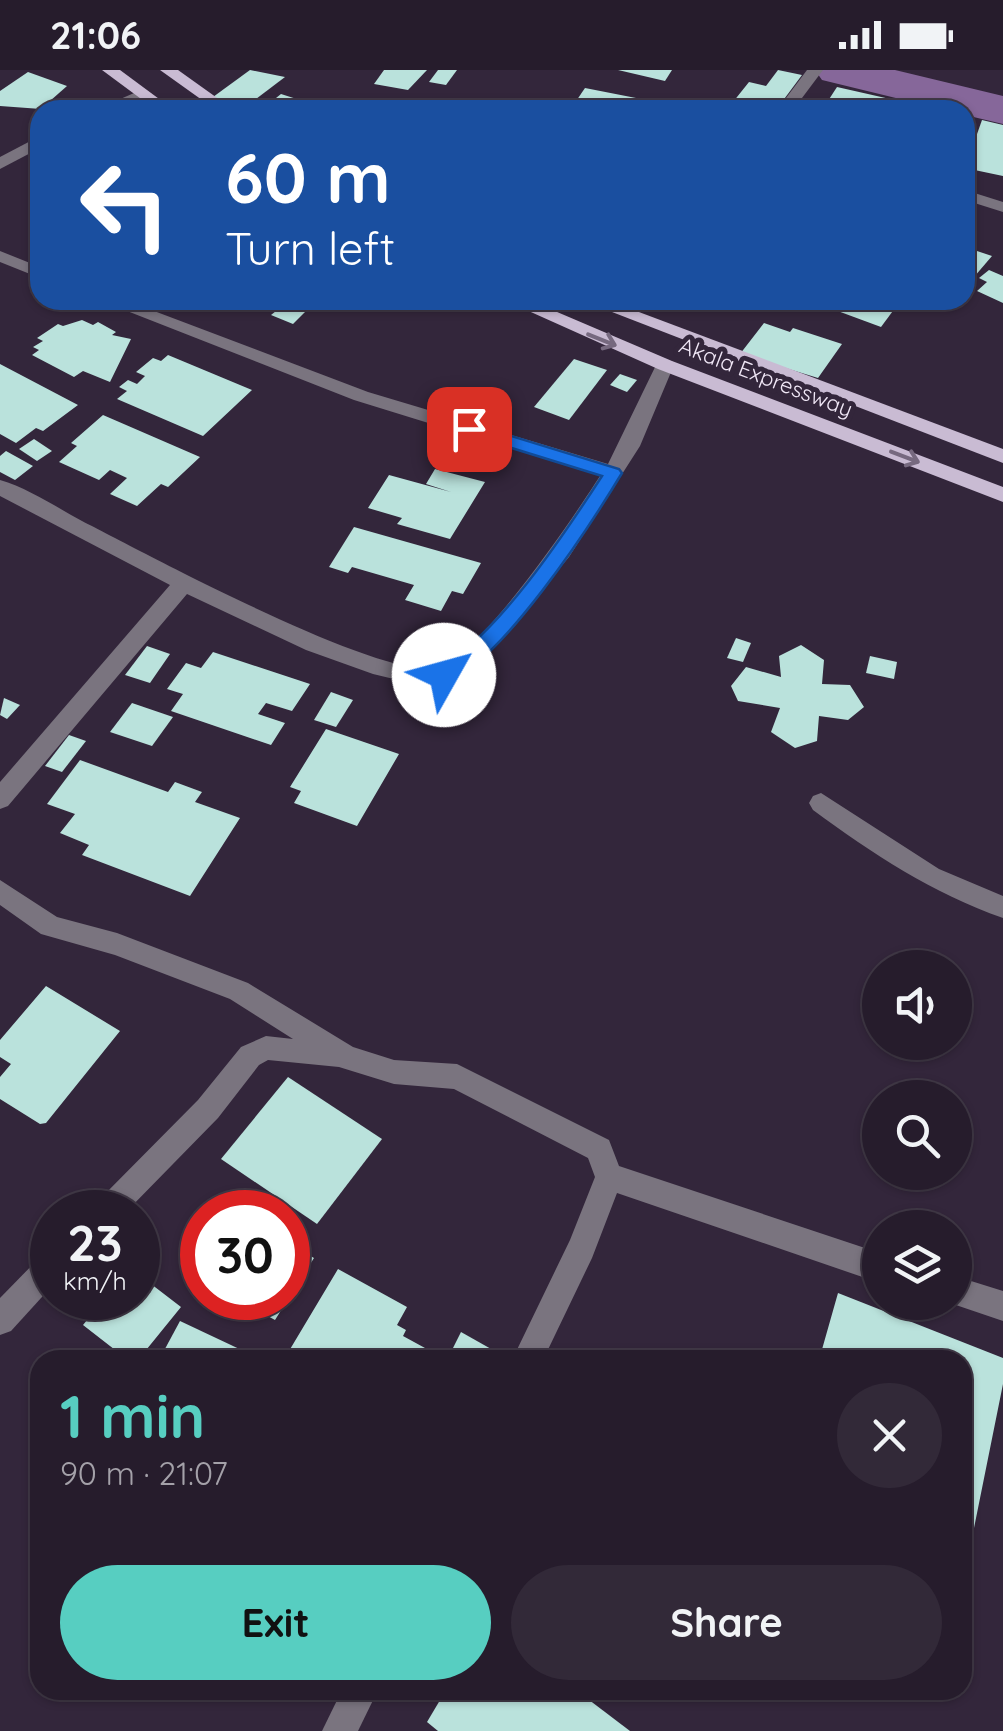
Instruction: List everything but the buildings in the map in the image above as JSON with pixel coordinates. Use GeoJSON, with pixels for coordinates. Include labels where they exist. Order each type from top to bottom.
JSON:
{"type":"FeatureCollection","features":[{"type":"Feature","properties":{"kind":"main road"},"geometry":{"type":"LineString","coordinates":[[110,70],[150,100]]}},
{"type":"Feature","properties":{"kind":"main road"},"geometry":{"type":"LineString","coordinates":[[168,70],[212,100]]}},
{"type":"Feature","properties":{"kind":"main road","name":"Akala Expressway"},"geometry":{"type":"LineString","coordinates":[[534,310],[1003,495]]}},
{"type":"Feature","properties":{"kind":"main road"},"geometry":{"type":"LineString","coordinates":[[567,326],[581,310]]}},
{"type":"Feature","properties":{"kind":"main road","name":"Akala Expressway"},"geometry":{"type":"LineString","coordinates":[[616,310],[1003,456]]}},
{"type":"Feature","properties":{"kind":"street"},"geometry":{"type":"LineString","coordinates":[[792,100],[815,70]]}},
{"type":"Feature","properties":{"kind":"street"},"geometry":{"type":"LineString","coordinates":[[129,100],[142,95]]}},
{"type":"Feature","properties":{"kind":"street"},"geometry":{"type":"LineString","coordinates":[[0,164],[30,147]]}},
{"type":"Feature","properties":{"kind":"street"},"geometry":{"type":"LineString","coordinates":[[975,198],[1003,206]]}},
{"type":"Feature","properties":{"kind":"street"},"geometry":{"type":"LineString","coordinates":[[0,256],[30,268]]}},
{"type":"Feature","properties":{"kind":"street"},"geometry":{"type":"LineString","coordinates":[[134,310],[361,396],[613,473]]}},
{"type":"Feature","properties":{"kind":"street"},"geometry":{"type":"LineString","coordinates":[[0,487],[184,583],[331,650],[427,678],[444,675],[468,662],[562,552],[630,446],[666,365]]}},
{"type":"Feature","properties":{"kind":"street"},"geometry":{"type":"LineString","coordinates":[[0,798],[184,583]]}},
{"type":"Feature","properties":{"kind":"street"},"geometry":{"type":"LineString","coordinates":[[820,803],[900,860],[967,896],[1003,907]]}},
{"type":"Feature","properties":{"kind":"street"},"geometry":{"type":"LineString","coordinates":[[0,891],[50,926],[117,944],[239,991],[346,1057]]}},
{"type":"Feature","properties":{"kind":"street"},"geometry":{"type":"LineString","coordinates":[[129,1190],[208,1109],[250,1056],[266,1048],[346,1057],[394,1072],[442,1074],[469,1082],[600,1149],[608,1177],[582,1248],[532,1350]]}},
{"type":"Feature","properties":{"kind":"street"},"geometry":{"type":"LineString","coordinates":[[608,1177],[687,1198],[799,1244],[862,1263]]}},
{"type":"Feature","properties":{"kind":"street"},"geometry":{"type":"LineString","coordinates":[[0,1320],[30,1288]]}},
{"type":"Feature","properties":{"kind":"street"},"geometry":{"type":"LineString","coordinates":[[972,1297],[1003,1306]]}},
{"type":"Feature","properties":{"kind":"street"},"geometry":{"type":"LineString","coordinates":[[340,1731],[356,1700]]}},
{"type":"Feature","properties":{"kind":"waterway"},"geometry":{"type":"LineString","coordinates":[[838,70],[962,100]]}},
{"type":"Feature","properties":{"kind":"waterway"},"geometry":{"type":"LineString","coordinates":[[975,103],[1003,110]]}},
{"type":"Feature","properties":{"kind":"route"},"geometry":{"type":"LineString","coordinates":[[444,675],[468,662],[562,552],[613,473],[469,429]]}}]}
